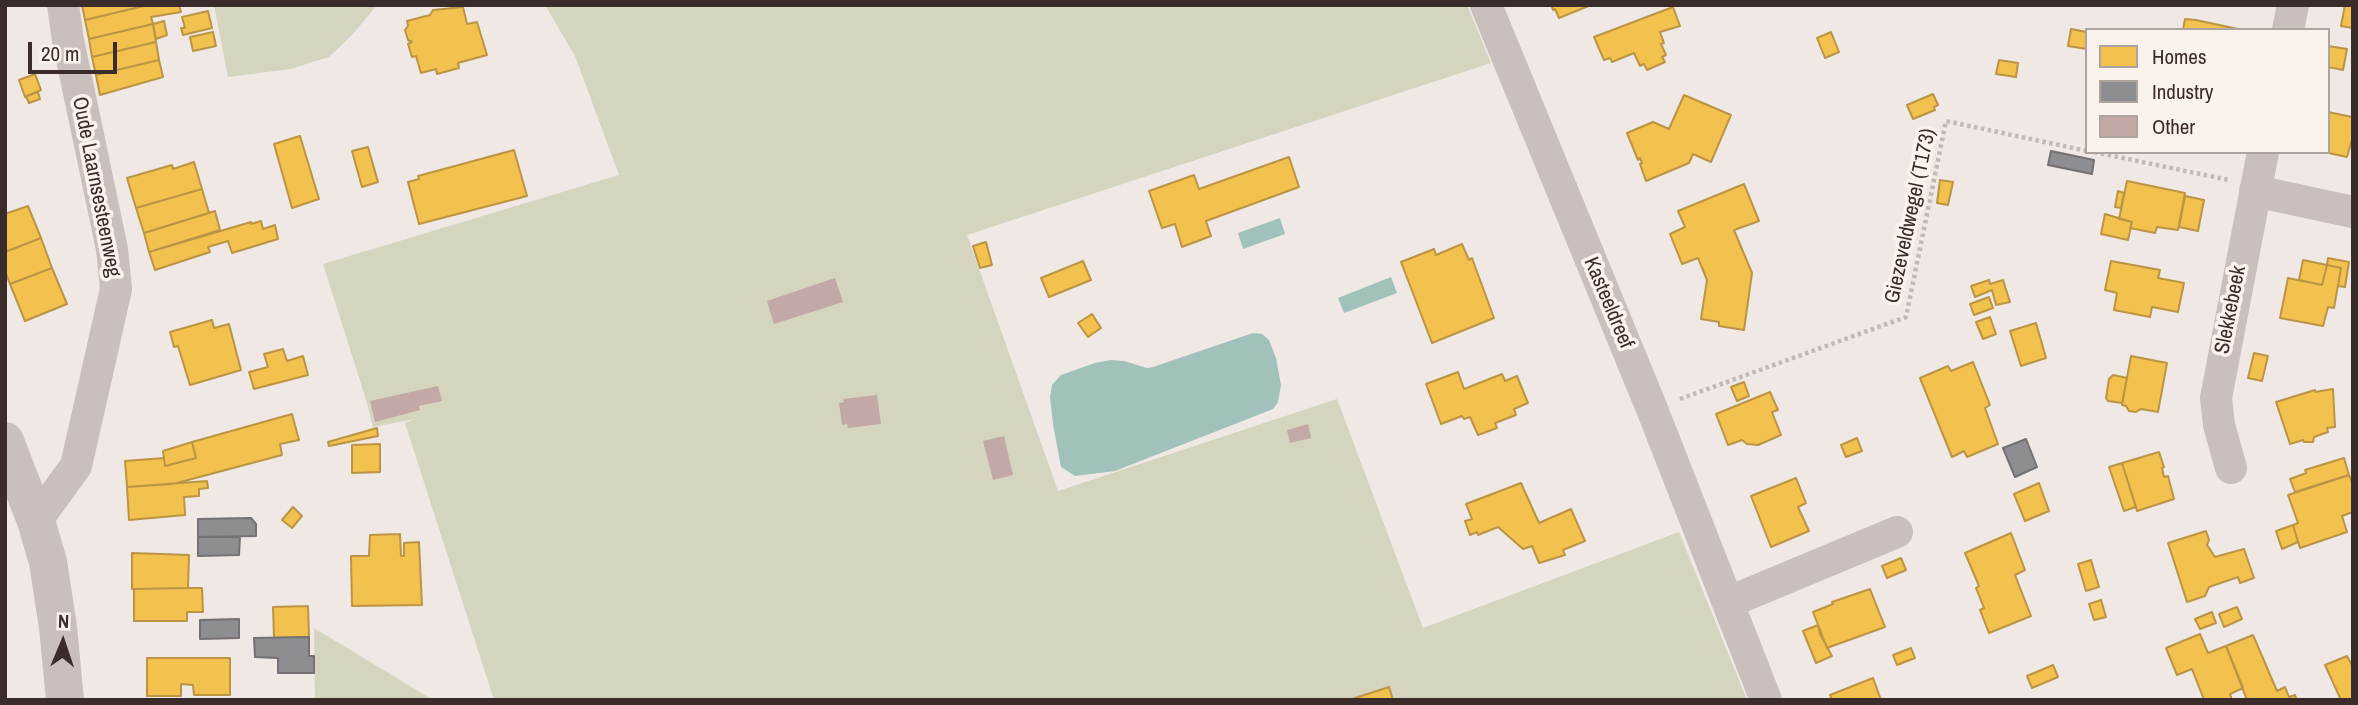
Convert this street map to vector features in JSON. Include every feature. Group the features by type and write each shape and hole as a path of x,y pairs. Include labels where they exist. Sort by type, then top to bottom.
{"street":[{"name":"Oude Laarnsesteenweg","path":"36,521 76,466 116,289 111,249 63,5"},
{"name":"Kasteeldreef","path":"1486,5 1653,410 1766,700"},
{"path":"2288,28 2293,5"},
{"name":"Slekkebeek","path":"2231,468 2219,425 2216,398 2263,154"},
{"path":"2255,191 2353,212"},
{"path":"5,442 36,521 55,601 65,700"},
{"path":"1729,601 1897,532"}],"path":[{"name":"Giezeveldwegel (T173)","path":"1653,410 1906,317 1947,121 2085,151"},
{"path":"2103,154 2231,181 2255,191"}],"green space":[{"path":"214,5 377,5 329,57 290,69 228,77"},
{"path":"545,5 1467,5 1491,63 967,235 1058,491 1337,399 1423,628 1679,532 1747,700 494,700 405,423 415,419 373,427 323,264 619,175 575,56"},
{"path":"314,628 433,700 315,700"}],"water":[{"path":"1280,218 1285,234 1243,249 1238,233"},
{"path":"1391,277 1397,293 1344,313 1338,298"},
{"path":"1253,333 1262,334 1269,340 1276,358 1281,385 1278,402 1273,409 1115,471 1075,476 1061,467 1050,397 1052,385 1061,375 1111,360 1153,367"}],"building: Homes":[{"path":"82,5 148,5 85,20"},
{"path":"148,5 179,5 181,12 151,17 153,24 89,39 85,20"},
{"path":"1551,5 1591,5 1559,18"},
{"path":"2345,5 2353,5 2353,28 2341,26"},
{"path":"463,7 467,24 477,22 487,55 458,63 459,68 437,74 436,69 421,73 416,56 412,57 408,44 412,42 408,40 405,30 407,21 430,15 433,10"},
{"path":"1673,7 1680,26 1660,32 1666,55 1662,57 1665,62 1647,70 1644,64 1640,66 1634,53 1612,62 1610,58 1604,60 1594,37"},
{"path":"208,11 212,28 183,35 181,28 185,28 182,17"},
{"path":"2185,19 2233,28 2183,28"},
{"path":"164,21 167,35 156,39 153,24"},
{"path":"153,24 156,42 92,57 89,39"},
{"path":"2071,29 2085,32 2085,49 2068,46"},
{"path":"213,32 216,46 193,51 190,37"},
{"path":"1831,32 1839,52 1825,58 1817,38"},
{"path":"156,42 159,60 96,75 92,57"},
{"path":"2330,46 2347,49 2343,70 2330,67"},
{"path":"159,60 163,77 100,95 96,75"},
{"path":"1999,60 2018,63 2016,77 1996,74"},
{"path":"35,74 41,90 25,97 19,80"},
{"path":"38,92 40,99 29,103 26,96"},
{"path":"1933,94 1938,105 1934,107 1935,110 1913,119 1907,105"},
{"path":"1684,95 1731,115 1711,162 1693,154 1689,163 1646,181 1640,164 1642,163 1640,158 1638,160 1627,133 1653,122 1669,129"},
{"path":"2330,112 2352,117 2353,114 2353,136 2347,157 2330,153"},
{"path":"300,136 319,199 292,208 274,144"},
{"path":"368,147 378,182 362,187 352,151"},
{"path":"514,150 527,196 419,224 408,182 419,179 418,176"},
{"path":"1289,157 1299,187 1206,221 1211,236 1182,247 1175,224 1162,228 1149,191 1194,175 1199,189"},
{"path":"194,162 202,189 136,208 127,178 172,165 173,169"},
{"path":"1940,180 1953,182 1948,205 1937,203"},
{"path":"2127,181 2185,193 2178,230 2157,227 2155,233 2130,228 2132,222 2119,219"},
{"path":"1744,184 1759,221 1734,230 1752,273 1744,330 1719,326 1719,322 1701,319 1707,280 1698,258 1682,264 1670,234 1685,227 1678,211"},
{"path":"202,189 209,213 144,233 136,208"},
{"path":"2118,191 2124,193 2121,208 2115,207"},
{"path":"2185,196 2204,200 2198,231 2179,227"},
{"path":"28,206 41,238 5,252 5,214"},
{"path":"215,211 220,230 149,252 144,233"},
{"path":"2105,214 2132,222 2128,240 2101,234"},
{"path":"261,221 263,229 275,225 278,239 232,253 228,241 208,247 210,252 155,270 149,252"},
{"path":"41,238 52,268 10,284 5,271 5,252"},
{"path":"986,242 992,265 980,268 973,246"},
{"path":"1462,244 1469,260 1472,258 1494,318 1432,343 1401,262 1434,249 1436,255"},
{"path":"2328,258 2349,262 2345,287 2338,286 2341,268 2327,265"},
{"path":"2303,260 2327,265 2322,285 2299,280"},
{"path":"1083,261 1091,280 1049,297 1041,278"},
{"path":"2111,261 2160,270 2158,278 2184,283 2178,312 2152,307 2150,317 2114,310 2117,293 2105,290"},
{"path":"2327,265 2341,268 2334,308 2328,307 2323,326 2280,318 2288,278 2322,285"},
{"path":"52,268 67,304 25,321 10,284"},
{"path":"1989,280 1990,284 2003,280 2010,302 1996,305 1992,290 1975,297 1971,286"},
{"path":"1989,297 1993,308 1974,315 1970,304"},
{"path":"1092,314 1101,328 1088,337 1078,323"},
{"path":"1990,317 1996,334 1983,339 1976,322"},
{"path":"212,320 214,328 229,324 241,370 190,385 178,346 174,347 170,332"},
{"path":"2036,323 2046,358 2021,366 2010,331"},
{"path":"283,349 287,361 303,356 308,375 254,389 249,372 268,367 264,354"},
{"path":"2254,353 2268,356 2262,381 2248,378"},
{"path":"2131,356 2167,363 2158,412 2141,409 2136,412 2129,411 2122,405"},
{"path":"1973,362 1990,405 1985,408 1998,444 1967,457 1964,451 1952,457 1920,378 1948,366 1951,371"},
{"path":"1458,372 1464,389 1502,374 1505,381 1517,376 1528,403 1514,409 1516,415 1495,423 1497,428 1478,435 1470,417 1464,419 1462,416 1441,424 1426,384"},
{"path":"2113,375 2127,378 2122,403 2108,401 2106,398 2109,379"},
{"path":"1744,382 1749,396 1737,401 1731,387"},
{"path":"2333,389 2335,427 2327,428 2328,432 2314,437 2313,442 2303,440 2290,444 2276,402 2315,390"},
{"path":"1770,392 1778,410 1772,412 1781,435 1758,445 1747,444 1742,440 1728,445 1716,414"},
{"path":"292,414 299,440 280,444 282,455 173,484 127,487 125,461 164,458 165,466 196,458 192,442"},
{"path":"377,428 378,436 329,446 328,442"},
{"path":"1857,438 1862,451 1846,457 1841,445"},
{"path":"192,442 196,458 165,466 163,451"},
{"path":"380,444 380,472 352,473 352,445"},
{"path":"2159,452 2164,477 2168,476 2174,499 2137,511 2122,463"},
{"path":"2344,458 2349,475 2295,492 2290,479 2306,473 2305,470"},
{"path":"2122,463 2136,507 2124,511 2109,467"},
{"path":"2349,475 2353,485 2353,512 2342,516 2347,532 2300,548 2293,525 2298,523 2288,495"},
{"path":"1796,478 1806,503 1798,507 1809,531 1771,547 1751,496"},
{"path":"207,481 208,488 199,489 199,496 184,497 185,515 129,520 127,487"},
{"path":"1521,483 1539,523 1571,509 1585,541 1563,550 1565,555 1539,563 1532,546 1523,549 1498,527 1478,535 1477,532 1470,535 1465,521 1472,519 1466,504"},
{"path":"2039,483 2049,511 2025,521 2014,494"},
{"path":"293,507 302,516 292,528 282,520"},
{"path":"2293,525 2298,542 2282,549 2276,531"},
{"path":"2206,531 2209,540 2207,545 2215,557 2244,549 2254,578 2240,583 2238,577 2209,587 2205,596 2187,602 2168,543"},
{"path":"2011,533 2025,570 2015,575 2031,616 1989,633 1980,610 1984,608 1976,588 1979,586 1965,553"},
{"path":"400,534 401,556 404,556 404,543 419,542 422,605 352,606 351,556 369,556 370,535"},
{"path":"132,553 189,555 188,588 132,589"},
{"path":"1901,558 1906,570 1887,578 1882,566"},
{"path":"2091,560 2099,587 2086,591 2078,564"},
{"path":"202,588 203,612 187,612 187,621 134,621 134,589"},
{"path":"1870,589 1885,627 1827,648 1813,612 1833,604 1832,602"},
{"path":"2101,600 2106,617 2094,620 2089,604"},
{"path":"308,606 309,637 274,638 273,607"},
{"path":"2237,607 2242,619 2224,627 2219,614"},
{"path":"2212,612 2216,623 2200,629 2195,619"},
{"path":"1818,625 1832,656 1816,663 1803,631"},
{"path":"2200,634 2208,653 2226,646 2243,688 2230,694 2232,700 2204,700 2192,669 2177,675 2166,648"},
{"path":"2253,635 2277,691 2285,687 2289,697 2295,695 2297,700 2247,700 2226,646"},
{"path":"1911,648 1915,658 1897,665 1893,655"},
{"path":"2347,656 2353,667 2353,700 2341,700 2325,665"},
{"path":"147,658 230,658 230,695 194,695 193,685 181,684 181,696 147,696"},
{"path":"2053,665 2058,677 2032,688 2027,676"},
{"path":"1873,678 1881,700 1832,700 1830,695"},
{"path":"1389,687 1393,700 1349,700"}],"building: Industry":[{"path":"2051,151 2094,160 2092,174 2048,165"},
{"path":"2026,439 2037,467 2015,477 2003,448"},
{"path":"251,518 256,524 256,536 198,537 198,519"},
{"path":"198,537 240,537 239,555 198,556"},
{"path":"239,619 239,638 200,639 200,620"},
{"path":"309,637 309,656 314,656 314,673 278,673 278,658 255,657 254,638"}],"building: Other":[{"path":"835,278 843,302 774,324 767,301"},
{"path":"438,386 442,401 419,406 420,410 375,422 370,401"},
{"path":"877,395 881,424 848,428 847,424 842,425 839,403 844,402 843,399"},
{"path":"1308,424 1311,438 1290,443 1287,430"},
{"path":"1004,436 1013,475 993,480 983,441"}]}
